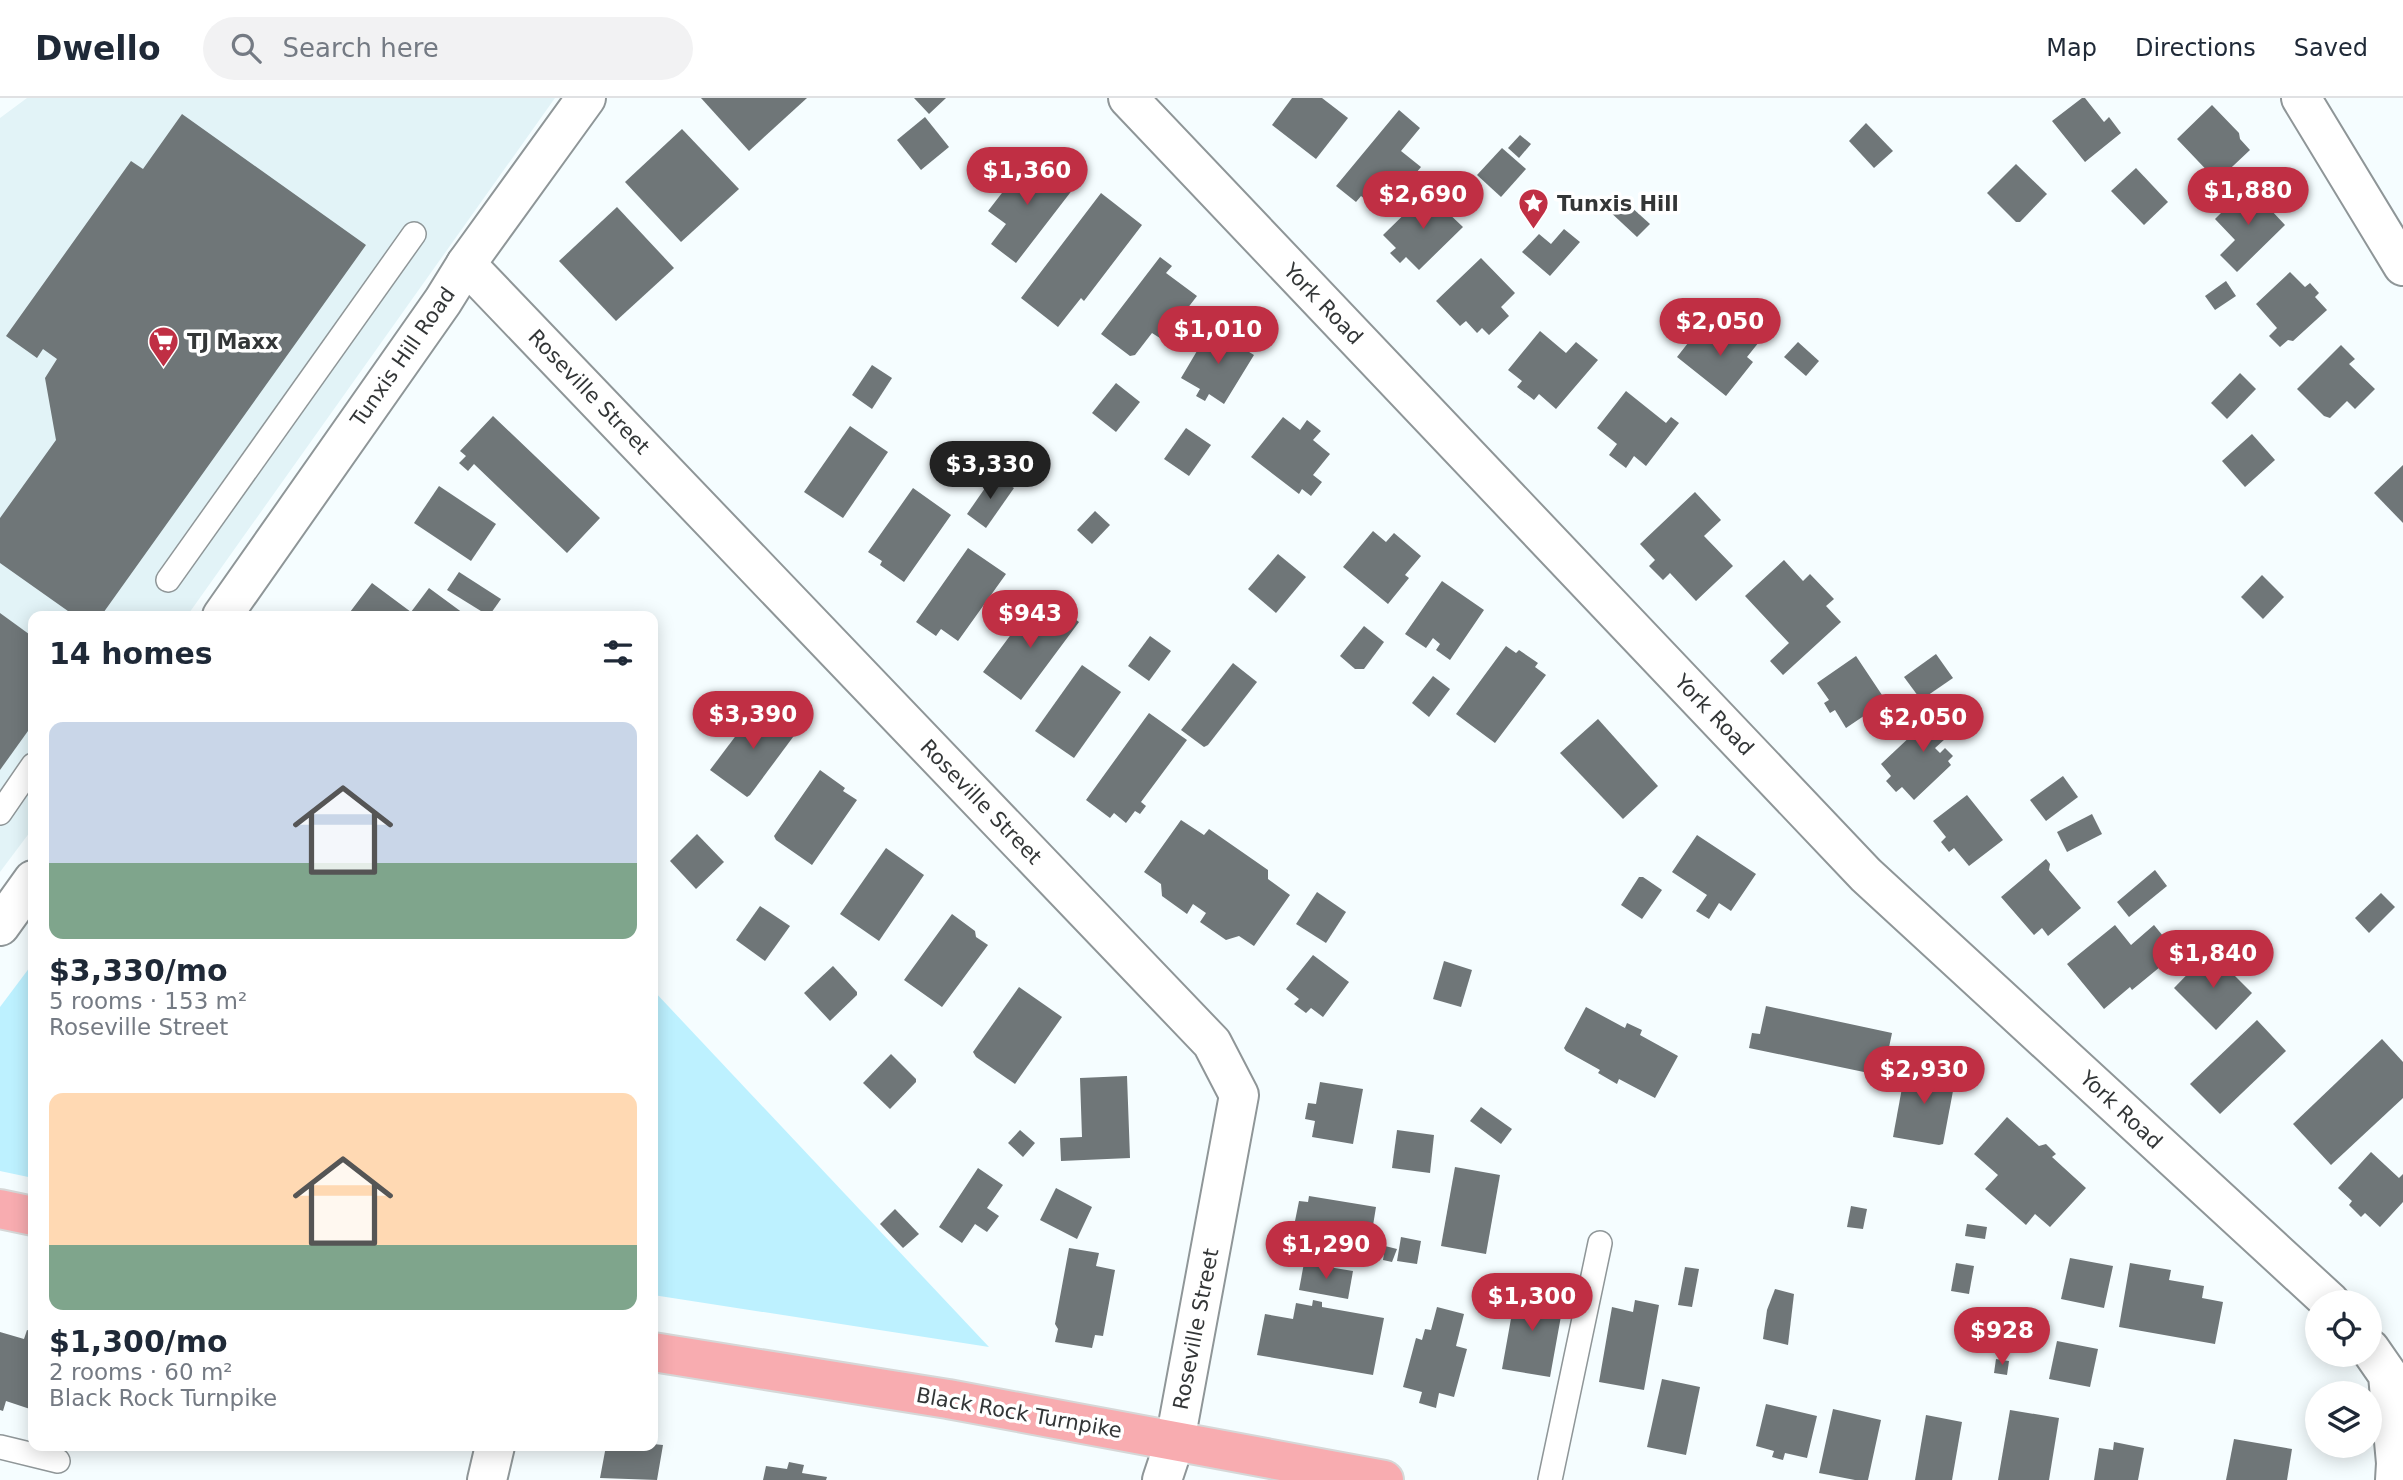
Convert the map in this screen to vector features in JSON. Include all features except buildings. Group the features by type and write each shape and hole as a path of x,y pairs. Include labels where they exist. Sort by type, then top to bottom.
{"main road":[{"path":"0,1209 28,1215"},
{"name":"Black Rock Turnpike","path":"658,1353 948,1399 1384,1480"}],"street":[{"name":"Tunxis Hill Road","path":"233,611 466,264 586,98"},
{"name":"York Road","path":"1128,98 1866,875 2317,1290"},
{"path":"2301,98 2403,266"},
{"name":"Roseville Street","path":"466,264 1212,1044 1239,1095 1175,1441 1162,1480"},
{"path":"2382,1366 2388,1375 2396,1463 2395,1480"},
{"path":"487,1480 494,1451"}],"lane":[{"path":"168,580 414,234"},
{"path":"0,813 28,772"},
{"path":"1550,1480 1600,1243"},
{"path":"0,1447 58,1461"}],"shaded area":[{"path":"27,98 555,98 191,611 28,611 28,835 0,872 0,118"},
{"path":"28,970 28,1177 0,1171 0,1007"},
{"path":"658,995 989,1347 658,1296"}],"place":[{"name":"Tunxis Hill","path":"1534,231"},
{"name":"TJ Maxx","path":"164,369"}]}
